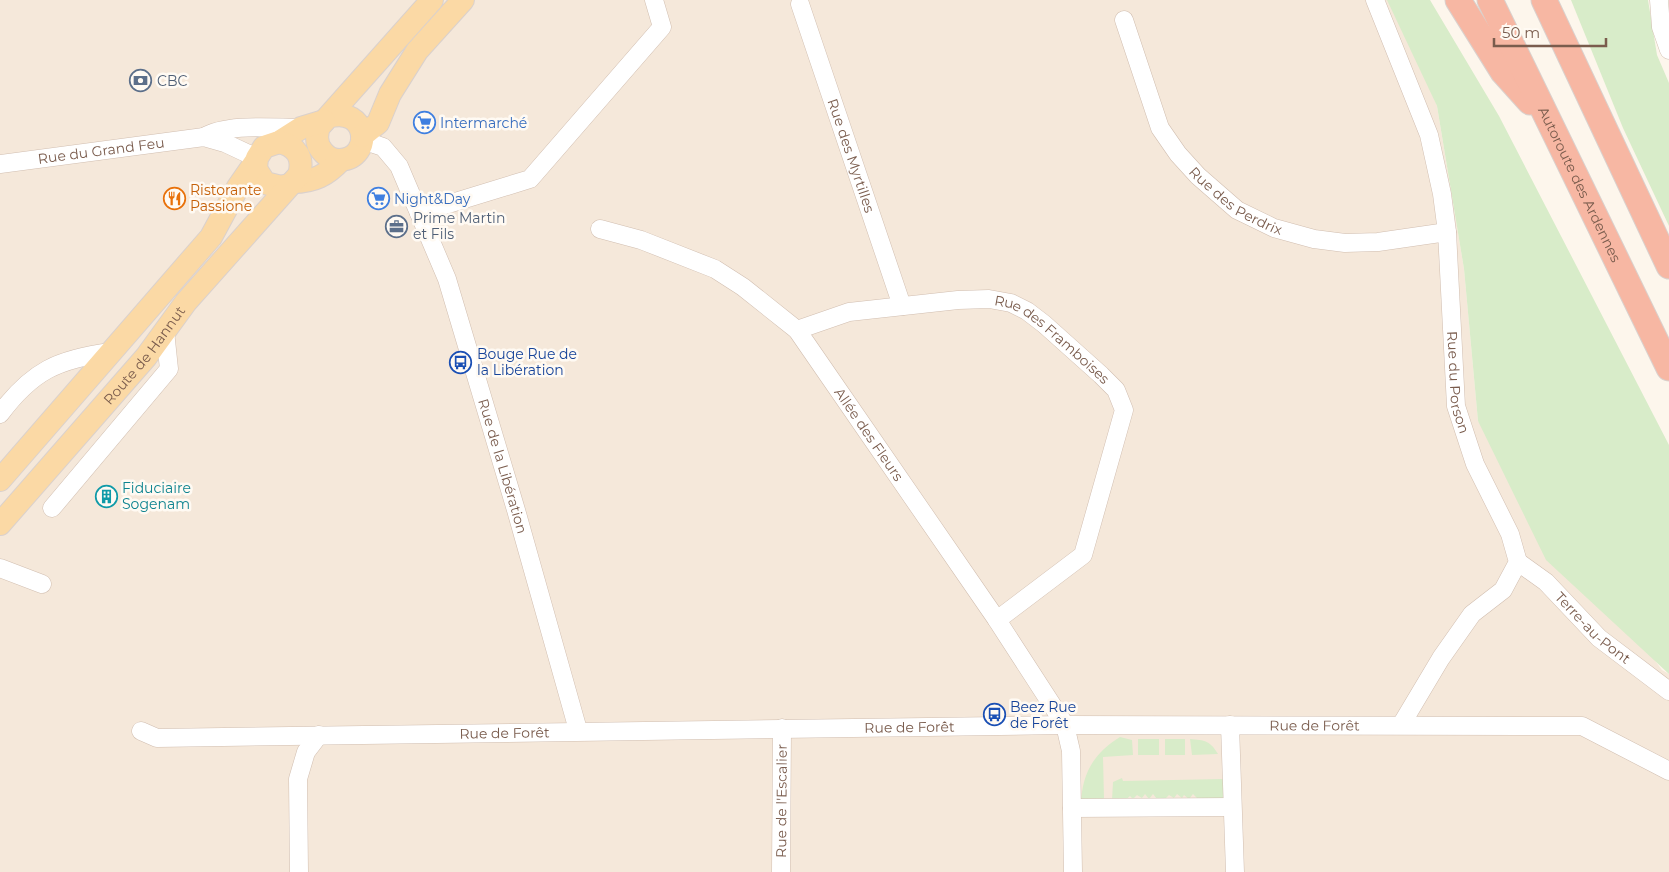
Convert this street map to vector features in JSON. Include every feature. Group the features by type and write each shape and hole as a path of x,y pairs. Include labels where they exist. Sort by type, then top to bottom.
{"highway":[{"path":"1458,0 1503,72 1551,126"},
{"name":"Autoroute des Ardennes","path":"1490,0 1669,368"},
{"path":"1544,0 1669,266"}],"main road":[{"path":"341,160 333,159 320,149 317,133 326,119 432,0"},
{"path":"257,159 259,177 265,183 281,188 291,184 309,182 330,172 341,160 355,154 362,138 378,123 390,94 417,51 463,0"},
{"name":"Route de Hannut","path":"0,480 211,237 238,187 264,148 301,128 337,114 346,115 354,120 360,127 362,138"},
{"name":"Route de Hannut","path":"0,524 146,357 186,302 299,175 301,166 296,150 288,144 277,142"}],"street":[{"path":"419,213 530,178 662,27 654,0"},
{"name":"Rue du Porson","path":"1375,0 1429,135 1442,194 1447,232 1456,406 1475,464 1510,534 1518,562"},
{"path":"1659,0 1661,26 1669,50"},
{"name":"Rue des Myrtilles","path":"800,4 902,306"},
{"name":"Rue des Perdrix","path":"1124,20 1160,128 1178,154 1198,176 1237,210 1274,228 1314,239 1345,243 1378,242 1447,232"},
{"path":"258,128 277,142"},
{"name":"Rue du Grand Feu","path":"204,137 210,133 258,128 301,128"},
{"name":"Rue du Grand Feu","path":"0,164 204,137 225,143 257,159"},
{"name":"Rue de la Libération","path":"362,138 383,147 399,166 450,288 516,510 578,730"},
{"name":"Allée des Fleurs","path":"600,229 641,240 715,269 743,287 797,330 997,620 1065,725"},
{"name":"Rue des Framboises","path":"797,330 849,312 989,299 1011,303 1027,310 1044,324 1116,390 1124,410 1083,555 997,620"},
{"path":"52,508 169,369 165,331"},
{"name":"Route de Hannut","path":"0,414 16,393 45,369 88,355 111,352"},
{"path":"1401,726 1441,658 1472,614 1503,590 1518,562"},
{"name":"Terre-au-Pont","path":"1518,562 1546,582 1599,638 1669,691"},
{"path":"0,568 42,584"},
{"path":"1065,725 1071,752 1073,872"},
{"name":"Rue de Forêt","path":"141,731 157,738 578,730 1065,725 1582,726 1669,770"},
{"path":"1230,725 1235,872"},
{"name":"Rue de l'Escalier","path":"781,872 782,728"},
{"path":"299,872 298,779 306,752 319,735"},
{"path":"1072,808 1232,808"}],"shaded area":[{"path":"0,0 1396,0 1437,106 1464,269 1478,421 1662,670 1669,674 1669,872 0,872"}],"green space":[{"path":"1387,0 1430,0 1499,116 1669,445 1669,674 1546,560 1478,421 1464,269 1437,106"},
{"path":"1571,0 1648,0 1657,55 1669,83 1669,226 1623,128"},
{"path":"1120,737 1132,740 1133,755 1103,757 1104,798 1099,804 1081,804 1084,783 1091,765 1103,750"},
{"path":"1138,739 1159,739 1159,755 1138,755"},
{"path":"1165,739 1185,739 1185,755 1165,755"},
{"path":"1190,739 1207,742 1218,754 1192,755"},
{"path":"1122,778 1123,781 1223,779 1224,802 1205,806 1193,794 1189,799 1184,795 1182,798 1177,794 1174,798 1169,795 1165,799 1157,799 1153,794 1149,799 1145,794 1142,798 1137,795 1133,799 1130,796 1120,805 1112,800 1113,782"}],"place":[{"name":"CBC","path":"141,81"},
{"name":"Intermarché","path":"424,123"},
{"name":"Ristorante Passione","path":"174,198"},
{"name":"Night&Day","path":"378,199"},
{"name":"Prime Martin et Fils","path":"397,226"},
{"name":"Bouge Rue de la Libération","path":"461,362"},
{"name":"Fiduciaire Sogenam","path":"106,496"},
{"name":"Beez Rue de Forêt","path":"994,715"}]}
